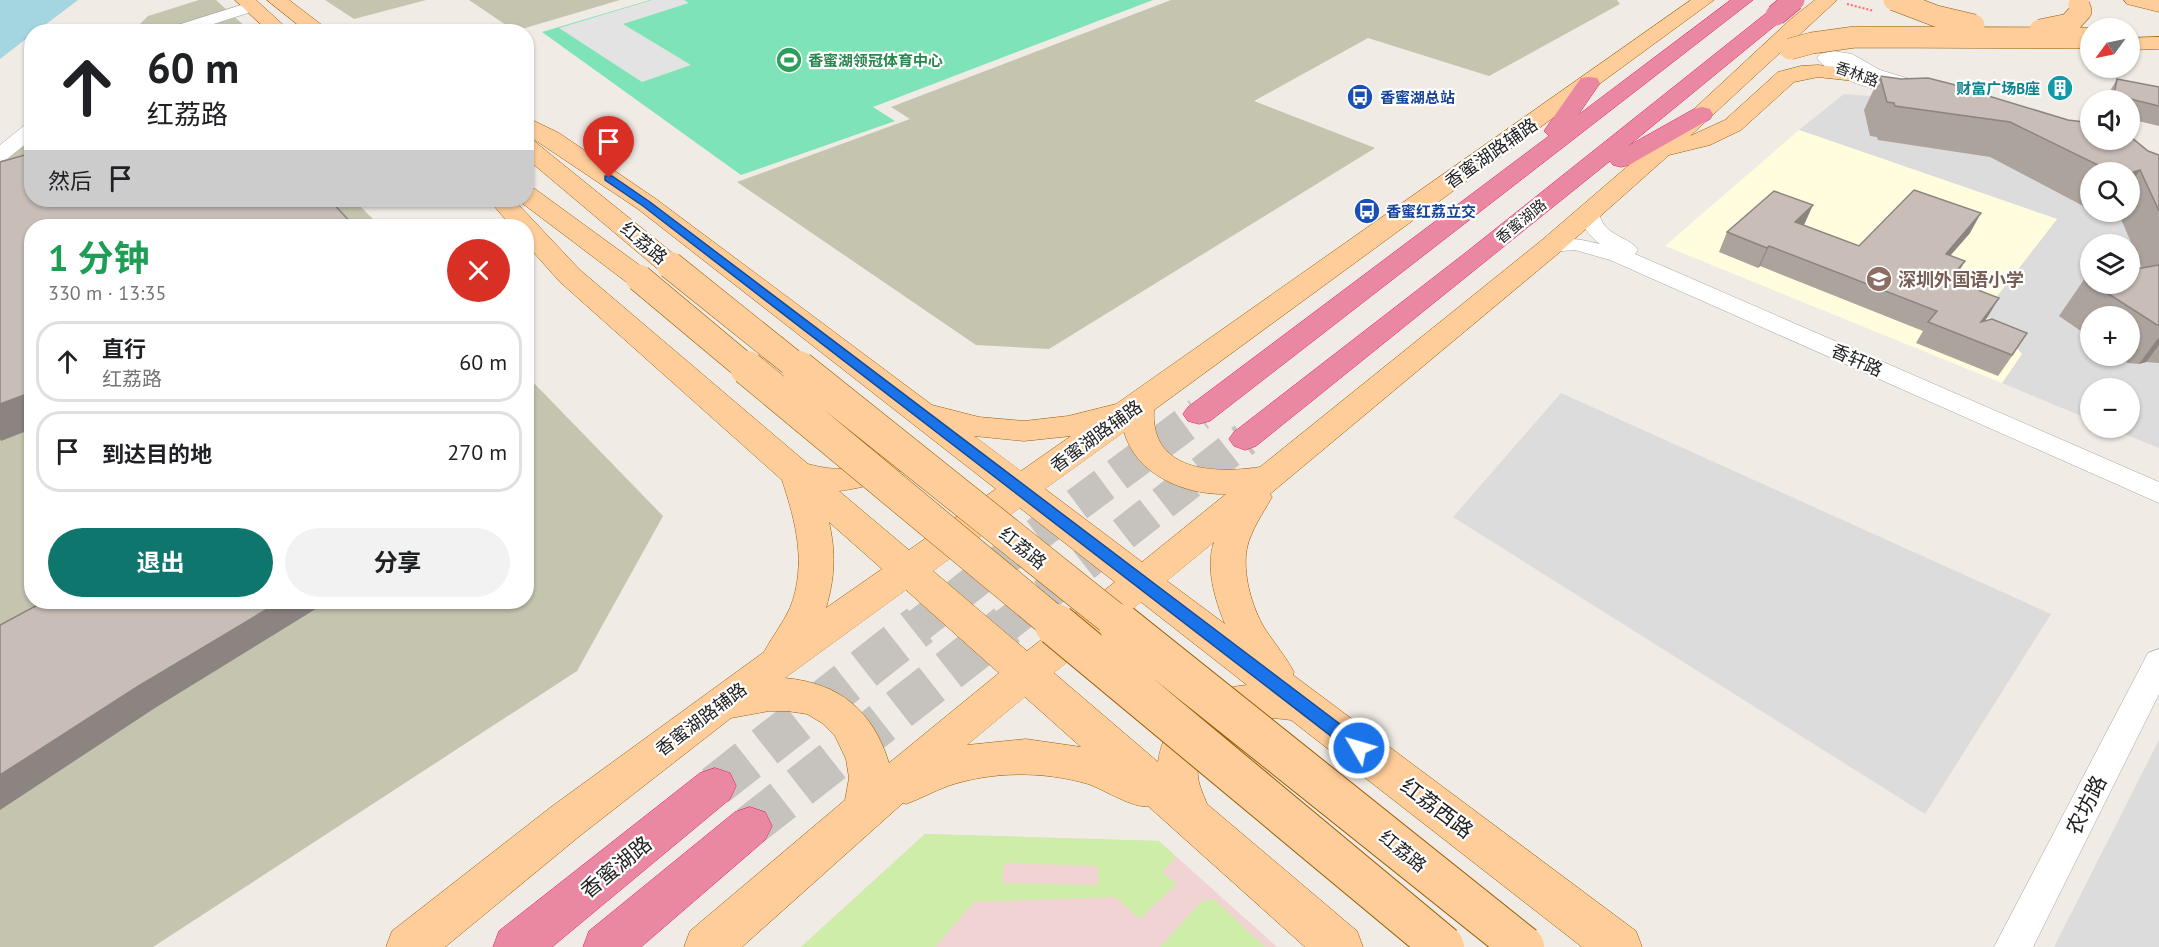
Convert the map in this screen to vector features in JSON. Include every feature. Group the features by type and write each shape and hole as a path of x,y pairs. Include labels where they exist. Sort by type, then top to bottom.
{"highway":[{"name":"香蜜湖路","path":"1245,439 1537,209 1794,0"},
{"path":"1198,414 1740,2"},
{"path":"1536,158 1589,84"},
{"path":"1537,209 1702,114"},
{"name":"香蜜湖路","path":"516,947 715,786"},
{"path":"606,947 750,826"}],"main road":[{"path":"277,0 310,24"},
{"name":"香蜜湖路辅路","path":"409,947 566,821 719,705 1704,0"},
{"path":"707,947 1026,673 1551,246 1702,114 1799,21 1827,0"},
{"path":"1894,0 1914,9 1959,22 2025,30 2066,25 2079,16 2081,11 2077,2"},
{"path":"2134,0 2159,6"},
{"path":"1658,34 1659,21 1669,2"},
{"path":"1658,34 1669,2"},
{"path":"249,3 272,24"},
{"path":"1748,70 1790,49 1827,39 1857,35 1968,39 2080,38"},
{"path":"2140,37 2159,37"},
{"path":"1790,49 1860,42 1977,46 2080,45"},
{"path":"2140,44 2159,44"},
{"path":"1658,153 1702,140 1733,125 1780,81 1793,74 1818,71 1854,75"},
{"name":"红荔路","path":"534,128 647,204 1140,582"},
{"name":"红荔路","path":"534,154 654,271 1443,947"},
{"name":"红荔路","path":"534,199 654,271 1522,947"},
{"path":"507,207 519,219"},
{"path":"534,236 570,276 1340,947"},
{"path":"915,409 955,423 989,430 1023,432 1055,430 1093,421 1139,405"},
{"path":"1139,405 1135,422 1139,436 1151,454 1164,465 1183,475 1208,482 1237,482 1269,477"},
{"path":"797,473 830,481 860,477 890,465 913,445 919,428 915,409"},
{"path":"772,667 798,631 811,602 817,574 818,546 812,514 797,473"},
{"path":"1269,477 1244,515 1229,548 1230,584 1240,618 1262,656 1304,706"},
{"name":"红荔西路","path":"1140,582 1620,947"},
{"path":"719,705 754,696 784,693 811,698 833,708 853,727 865,751 870,776 865,810"},
{"path":"1190,816 1177,778 1180,745 1201,718 1230,703 1265,700 1304,706"},
{"path":"865,810 921,778 970,762 1022,756 1068,761 1124,778 1190,816"}],"street":[{"path":"193,24 249,3"},
{"name":"香林路","path":"1848,57 1872,73 1934,96 1854,75 1830,64 1826,58 1848,57"},
{"path":"0,155 24,136"},
{"name":"香轩路","path":"1589,213 1590,222 1599,233 1625,249 2159,481"},
{"name":"香轩路","path":"1551,246 1575,244 1618,255 2159,494"},
{"name":"农坊路","path":"2013,947 2159,662"}],"shaded area":[{"path":"199,0 216,0 242,24 140,24 148,16"},
{"path":"325,0 426,0 354,19"},
{"path":"469,0 620,0 534,25 505,24"},
{"path":"652,0 684,0 689,3 623,24 691,65 642,82 559,28"},
{"path":"1171,0 1617,0 1620,4 1489,76 1368,38 1254,101 1375,148 1049,349 976,345 737,182 910,119 891,107"},
{"path":"1844,94 1884,97 2080,168 2080,222 2140,222 2140,202 2159,184 2159,448 2134,438 2140,438 2140,378 2080,378 2080,415 2002,383 2022,354 1984,313 2057,219 1799,130"},
{"name":"深圳外国语小学","path":"1799,130 2057,219 1984,313 2022,354 2002,383 1665,246"},
{"path":"24,135 24,207 361,207 373,219 24,219 24,609 534,609 534,383 663,516 577,671 153,947 0,947 0,159"},
{"path":"1561,393 2051,614 1925,814 1453,517"},
{"path":"2159,740 2159,947 2054,947"},
{"path":"925,834 1159,841 1277,947 801,947"}],"green space":[{"name":"香蜜湖领冠体育中心","path":"650,0 1153,0 873,107 895,121 741,175 542,32"},
{"path":"925,834 1159,841 1176,857 1162,872 1177,884 1139,919 1116,897 974,902 935,947 801,947","holes":["1004,863 1098,866 1098,885 1002,883"]},
{"path":"1214,899 1265,947 1160,947 1201,902"}],"water":[{"path":"0,0 78,0 46,24 24,24 24,40 0,59"}],"building":[{"path":"1880,76 1901,79 1928,78 1971,89 2068,120 2080,122 2080,150 2140,150 2140,145 2159,155 2159,211 2140,170 2140,162 2092,162 2010,122 1895,106 1894,103 1887,102"},
{"path":"2117,79 2159,87 2159,106 2140,101 2140,90 2115,90"},
{"path":"24,155 24,207 336,207 348,219 24,219 24,395 0,404 0,162"},
{"path":"1914,190 1981,213 1946,254 1965,261 1949,279 1999,298 1981,322 1992,319 2027,333 2012,355 1928,322 1937,311 1727,232 1774,191 1813,205 1795,222 1859,246"},
{"path":"2159,265 2159,325 2140,314 2140,306 2127,306 2109,294 2140,294 2140,268"},
{"path":"30,609 267,609 137,687 0,775 0,625"}],"tunnel":[{"path":"918,626 1199,414"},
{"path":"1005,626 1245,439"},
{"path":"715,786 920,625"},
{"path":"750,826 1007,625"}],"place":[{"name":"香蜜湖领冠体育中心","path":"789,60"},
{"name":"财富广场B座","path":"2060,88"},
{"name":"香蜜湖总站","path":"1360,97"},
{"name":"香蜜红荔立交","path":"1367,211"},
{"name":"深圳外国语小学","path":"1879,279"}],"route":[{"path":"609,178 647,204 1359,748"}]}
